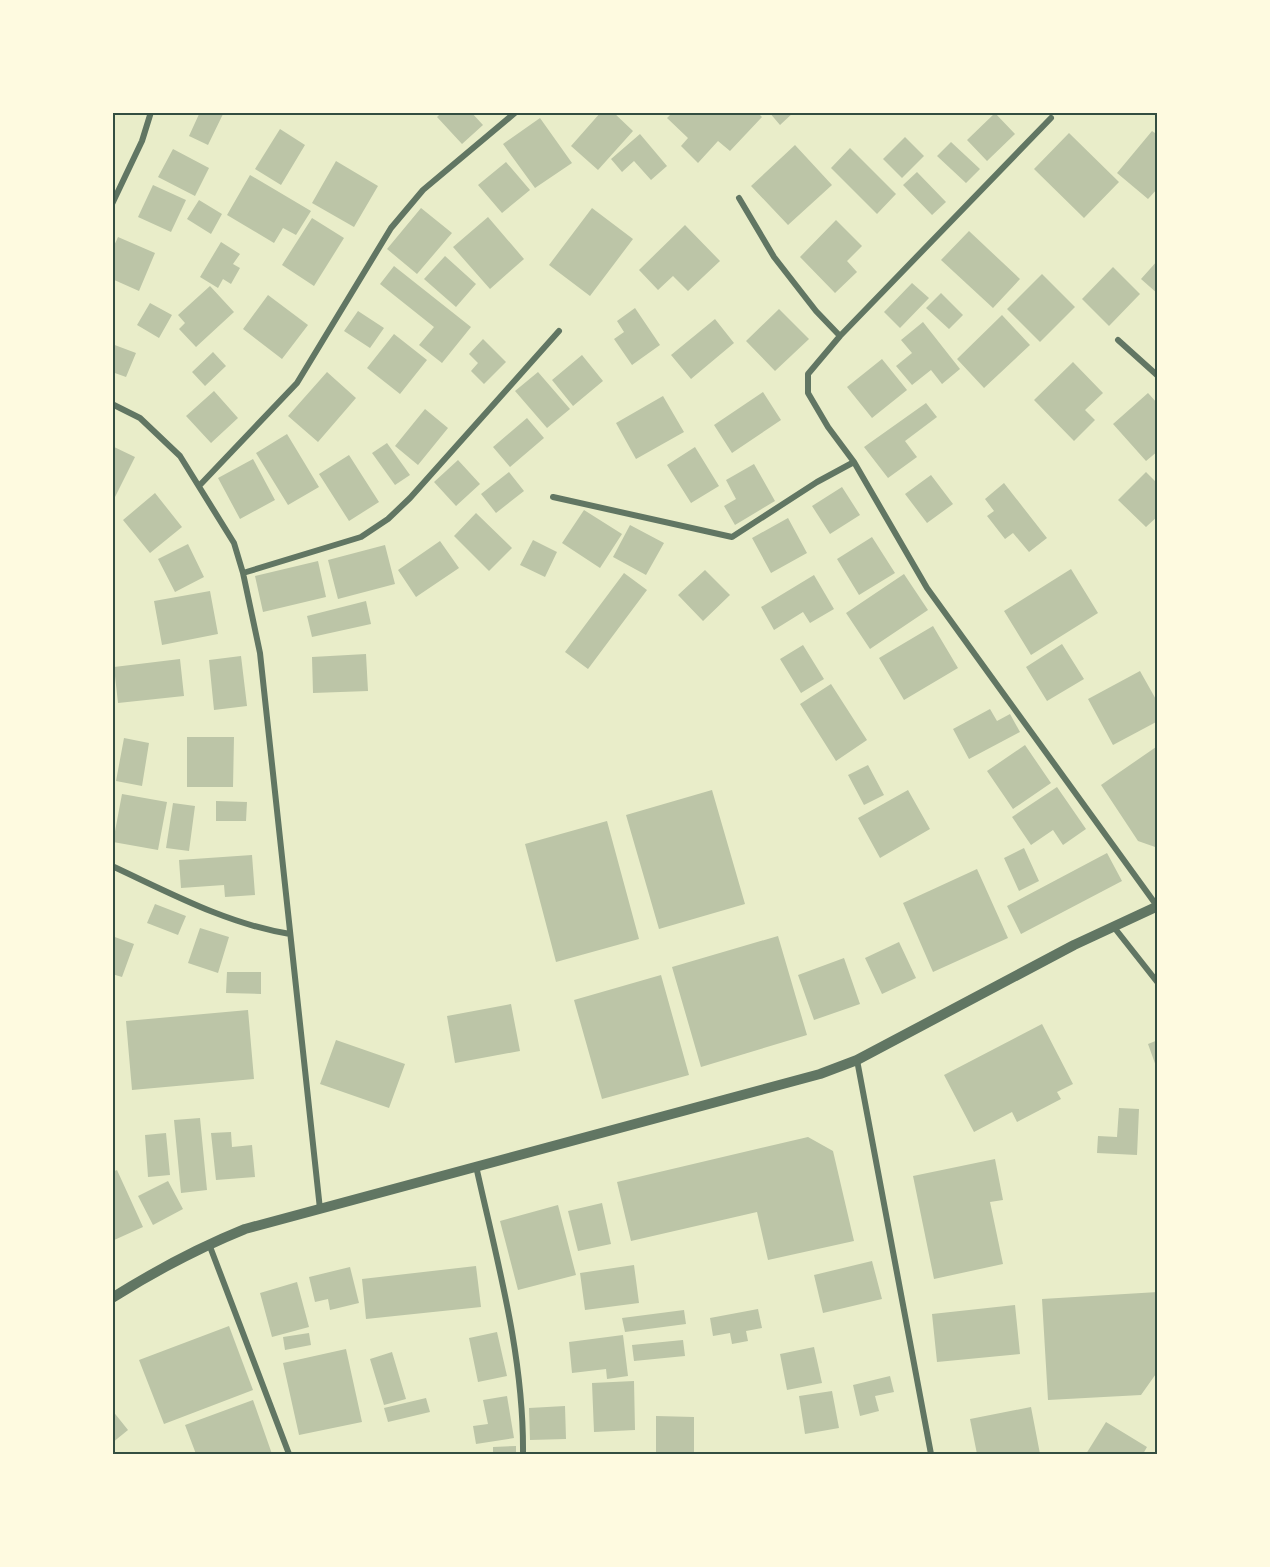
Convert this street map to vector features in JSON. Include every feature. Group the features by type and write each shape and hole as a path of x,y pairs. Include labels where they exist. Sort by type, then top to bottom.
{"street":[{"path":"112,204 142,141 151,112"},
{"path":"199,486 297,383 391,228 423,190 516,112"},
{"path":"112,1298 159,1269 245,1229 820,1074 857,1060 1113,926 1157,906 927,588 854,462 828,427 808,393 807,374 840,336 1051,118"},
{"path":"740,198 774,257 816,311 840,336"},
{"path":"243,573 361,537 388,519 410,498 559,331"},
{"path":"1118,340 1158,376"},
{"path":"112,404 140,418 180,456 234,543 243,573 260,653 320,1209"},
{"path":"553,497 732,537 817,482 854,462"},
{"path":"112,866 220,916 260,929 290,934"},
{"path":"1113,926 1158,983"},
{"path":"857,1060 932,1455"},
{"path":"476,1166 513,1328 524,1419 523,1455"},
{"path":"209,1244 289,1455"}],"building":[{"path":"200,112 224,112 208,145 189,136"},
{"path":"442,112 471,112 483,125 462,144 437,117"},
{"path":"601,112 613,112 633,131 598,170 571,146"},
{"path":"673,112 757,112 762,117 730,151 718,141 698,163 681,146 688,138 667,118"},
{"path":"769,112 794,112 780,125"},
{"path":"995,113 1015,134 987,161 967,140"},
{"path":"540,118 572,163 535,188 503,144"},
{"path":"280,129 305,145 281,185 255,169"},
{"path":"1152,131 1158,135 1158,188 1148,199 1117,173"},
{"path":"1069,133 1119,182 1084,218 1034,169"},
{"path":"640,134 667,166 651,180 634,161 622,172 611,159"},
{"path":"905,137 924,156 902,178 883,159"},
{"path":"951,142 980,169 966,183 937,156"},
{"path":"795,145 832,185 788,225 751,186"},
{"path":"850,148 896,194 877,214 831,168"},
{"path":"173,149 209,168 195,196 158,177"},
{"path":"336,161 378,186 354,227 312,203"},
{"path":"506,162 530,190 502,213 478,185"},
{"path":"917,172 946,202 932,215 903,185"},
{"path":"250,175 311,211 296,235 283,228 274,243 227,215"},
{"path":"153,185 186,200 171,232 138,217"},
{"path":"199,200 222,214 211,234 187,219"},
{"path":"421,208 452,233 417,274 387,249"},
{"path":"592,208 633,239 590,296 549,265"},
{"path":"488,217 524,259 490,289 453,247"},
{"path":"312,218 344,238 314,286 282,265"},
{"path":"836,220 862,246 847,261 857,272 835,293 800,257"},
{"path":"685,225 720,261 688,291 673,276 658,290 639,270"},
{"path":"969,231 1020,279 993,308 941,260"},
{"path":"118,237 155,253 139,291 112,279 112,250"},
{"path":"221,242 240,254 233,264 240,268 231,284 223,279 218,288 200,277"},
{"path":"445,256 476,284 456,307 424,279"},
{"path":"1158,260 1158,294 1141,279"},
{"path":"394,266 471,327 442,363 419,345 434,327 380,284"},
{"path":"1113,267 1140,294 1109,326 1082,299"},
{"path":"1042,274 1075,307 1040,342 1007,309"},
{"path":"912,283 929,298 900,328 884,312"},
{"path":"210,286 234,312 196,347 179,329 185,323 178,315"},
{"path":"941,293 963,315 949,329 926,308"},
{"path":"268,295 308,325 282,359 243,329"},
{"path":"150,303 172,315 159,338 137,325"},
{"path":"635,308 660,345 632,365 614,339 624,332 617,321"},
{"path":"779,309 809,339 775,371 746,341"},
{"path":"358,311 384,328 370,348 344,331"},
{"path":"1002,315 1030,345 984,388 957,359"},
{"path":"715,319 734,343 691,379 671,355"},
{"path":"923,322 960,369 942,384 931,370 912,385 896,366 912,353 901,340"},
{"path":"394,334 427,360 400,394 367,368"},
{"path":"483,339 506,362 484,384 471,371 478,363 469,354"},
{"path":"112,344 136,353 126,377 112,372"},
{"path":"213,352 226,366 205,386 192,372"},
{"path":"582,355 603,381 573,406 552,380"},
{"path":"882,359 907,390 872,418 847,387"},
{"path":"1073,362 1103,393 1085,410 1095,420 1074,441 1034,400"},
{"path":"327,372 356,398 318,442 288,416"},
{"path":"538,372 570,409 547,428 515,391"},
{"path":"214,391 238,418 211,443 186,416"},
{"path":"763,392 781,420 732,453 714,425"},
{"path":"1148,393 1158,404 1158,451 1146,461 1113,424"},
{"path":"663,396 684,432 636,459 616,423"},
{"path":"926,403 937,417 905,441 917,457 888,478 864,447"},
{"path":"425,409 448,428 418,465 395,446"},
{"path":"527,418 544,438 510,467 493,447"},
{"path":"287,434 319,487 288,505 256,453"},
{"path":"387,443 410,475 395,485 372,453"},
{"path":"112,446 135,457 112,503"},
{"path":"695,447 719,486 691,503 667,465"},
{"path":"349,455 379,502 349,521 319,474"},
{"path":"253,459 275,500 240,519 218,478"},
{"path":"458,460 480,484 456,506 434,482"},
{"path":"754,464 775,501 735,525 724,506 736,499 726,480"},
{"path":"509,472 524,491 496,513 481,494"},
{"path":"1146,472 1158,484 1158,516 1146,527 1118,500"},
{"path":"931,475 953,504 927,523 905,494"},
{"path":"1004,483 1047,538 1029,552 1013,533 1005,539 987,516 994,511 985,499"},
{"path":"842,487 860,515 830,534 812,506"},
{"path":"155,493 182,527 150,553 123,520"},
{"path":"584,510 622,534 600,568 562,543"},
{"path":"476,513 512,548 489,571 454,536"},
{"path":"788,518 807,553 771,573 752,538"},
{"path":"630,525 664,543 646,575 613,557"},
{"path":"872,537 895,573 859,595 837,559"},
{"path":"533,540 557,552 545,577 520,565"},
{"path":"440,541 459,568 416,597 398,570"},
{"path":"188,544 204,577 175,592 158,559"},
{"path":"385,545 395,584 338,599 328,560"},
{"path":"318,561 326,597 263,612 255,576"},
{"path":"1071,569 1098,613 1031,655 1004,611"},
{"path":"705,570 730,595 703,621 678,595"},
{"path":"624,573 647,590 588,669 565,652"},
{"path":"904,574 928,610 870,649 846,613"},
{"path":"814,575 834,609 810,623 803,612 774,630 761,607"},
{"path":"210,591 218,634 162,645 154,601"},
{"path":"366,601 371,624 312,637 307,616"},
{"path":"933,626 958,668 904,700 879,658"},
{"path":"1062,644 1084,679 1047,701 1026,667"},
{"path":"803,645 824,679 801,693 780,659"},
{"path":"366,654 368,691 313,693 312,657"},
{"path":"241,656 247,706 214,710 209,660"},
{"path":"180,659 184,696 118,703 114,667"},
{"path":"1140,671 1158,703 1158,721 1113,745 1088,699"},
{"path":"831,684 867,740 836,761 800,704"},
{"path":"990,709 997,721 1010,714 1020,732 969,759 953,729"},
{"path":"187,737 234,737 233,787 187,787"},
{"path":"124,738 149,743 142,786 116,781"},
{"path":"1025,745 1051,783 1013,809 987,771"},
{"path":"1156,747 1158,749 1158,848 1138,841 1101,785"},
{"path":"868,765 884,795 864,805 848,775"},
{"path":"1057,787 1086,829 1063,845 1053,830 1031,845 1012,817"},
{"path":"712,790 745,904 659,929 626,815"},
{"path":"908,790 930,829 880,858 858,818"},
{"path":"122,794 167,802 158,850 113,842"},
{"path":"216,801 247,802 246,821 216,821"},
{"path":"173,803 195,806 189,851 166,848"},
{"path":"607,821 639,939 556,962 525,844"},
{"path":"1024,848 1039,881 1019,891 1004,858"},
{"path":"1107,853 1122,881 1021,934 1007,906"},
{"path":"252,855 255,895 225,897 224,885 181,888 179,860"},
{"path":"977,869 1008,938 933,972 903,903"},
{"path":"155,904 186,916 178,935 147,923"},
{"path":"200,928 229,937 218,973 188,963"},
{"path":"112,936 134,944 122,977 112,974"},
{"path":"778,936 807,1035 701,1067 672,967"},
{"path":"899,942 916,978 882,994 865,958"},
{"path":"844,958 860,1004 814,1020 798,975"},
{"path":"227,972 261,972 261,994 226,993"},
{"path":"661,975 689,1075 602,1099 574,1000"},
{"path":"511,1004 520,1051 455,1063 447,1016"},
{"path":"248,1010 254,1079 132,1090 126,1021"},
{"path":"1042,1024 1073,1084 1057,1092 1061,1099 1017,1122 1012,1112 974,1132 944,1075"},
{"path":"336,1040 405,1064 389,1108 320,1084"},
{"path":"1158,1040 1158,1069 1157,1069 1148,1044"},
{"path":"1119,1108 1139,1109 1137,1155 1097,1153 1098,1136 1117,1137"},
{"path":"200,1118 207,1190 181,1193 174,1120"},
{"path":"231,1132 232,1147 252,1145 255,1177 216,1180 211,1133"},
{"path":"166,1133 170,1175 148,1177 145,1135"},
{"path":"808,1137 833,1151 854,1241 768,1260 757,1212 631,1241 617,1182"},
{"path":"995,1159 1003,1200 990,1202 1003,1264 934,1279 913,1176"},
{"path":"117,1170 143,1227 112,1241 112,1172"},
{"path":"168,1181 183,1209 153,1225 138,1196"},
{"path":"602,1203 611,1244 578,1251 568,1211"},
{"path":"558,1205 576,1275 518,1290 500,1221"},
{"path":"872,1261 882,1299 823,1313 814,1275"},
{"path":"634,1265 639,1303 585,1310 580,1273"},
{"path":"476,1266 481,1307 366,1319 362,1279"},
{"path":"350,1267 359,1303 330,1310 328,1299 315,1302 309,1277"},
{"path":"297,1282 309,1327 272,1337 260,1293"},
{"path":"1158,1292 1158,1371 1141,1395 1048,1400 1042,1299"},
{"path":"1015,1305 1020,1354 937,1362 932,1314"},
{"path":"758,1309 762,1328 746,1331 748,1341 732,1344 730,1333 713,1336 710,1318"},
{"path":"684,1310 686,1324 625,1332 622,1318"},
{"path":"229,1326 253,1390 164,1424 139,1360"},
{"path":"497,1332 507,1376 478,1382 469,1338"},
{"path":"309,1333 311,1345 285,1350 283,1337"},
{"path":"623,1335 628,1376 607,1379 606,1369 572,1373 569,1342"},
{"path":"683,1340 685,1356 634,1361 632,1345"},
{"path":"814,1347 822,1383 787,1390 780,1354"},
{"path":"346,1349 362,1422 299,1435 283,1363"},
{"path":"392,1352 406,1399 384,1405 370,1359"},
{"path":"890,1376 894,1392 875,1396 879,1411 860,1416 853,1385"},
{"path":"634,1381 635,1430 594,1432 592,1383"},
{"path":"832,1391 839,1428 805,1434 799,1396"},
{"path":"507,1396 514,1438 476,1444 473,1426 488,1424 483,1400"},
{"path":"426,1398 430,1412 388,1422 384,1408"},
{"path":"253,1400 272,1454 196,1454 185,1425"},
{"path":"565,1406 566,1439 530,1440 529,1408"},
{"path":"1031,1407 1040,1454 977,1454 970,1419"},
{"path":"112,1410 128,1430 112,1443"},
{"path":"656,1416 694,1417 694,1453 656,1453"},
{"path":"1106,1422 1147,1447 1143,1454 1086,1454"},
{"path":"516,1446 516,1454 493,1454 493,1447"}]}
